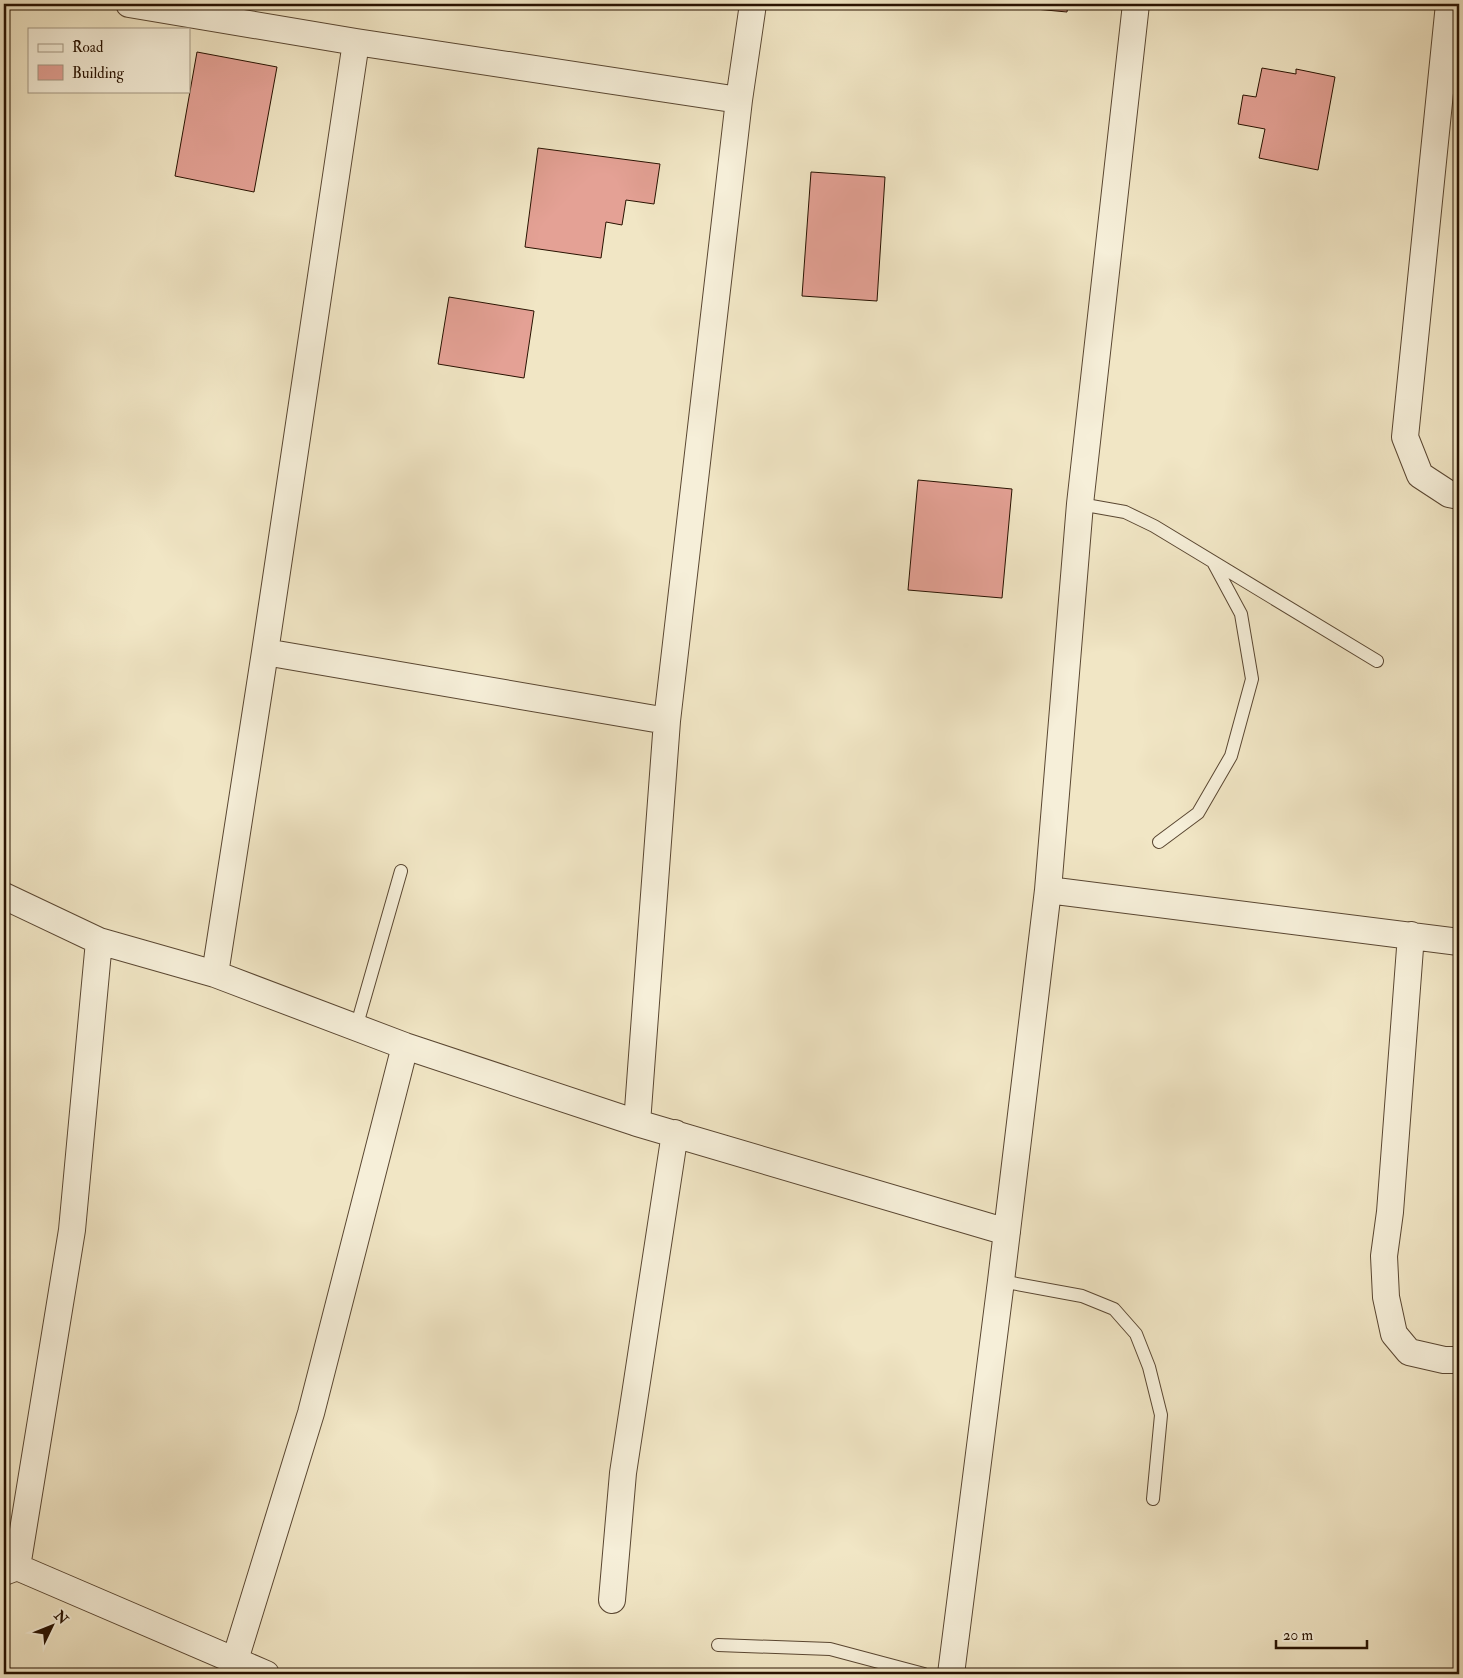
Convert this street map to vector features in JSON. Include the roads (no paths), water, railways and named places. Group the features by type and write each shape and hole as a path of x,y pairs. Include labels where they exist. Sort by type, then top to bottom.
{"street":[{"path":"129,4 356,42 739,100"},
{"path":"637,1123 667,721 739,100 753,4"},
{"path":"951,1674 1048,890 1080,504 1136,4"},
{"path":"1449,4 1405,437 1420,475 1449,494 1459,496"},
{"path":"215,974 356,42"},
{"path":"265,652 667,721"},
{"path":"1048,890 1459,942"},
{"path":"4,896 100,941 215,974 405,1046 637,1123 1007,1232"},
{"path":"1411,935 1390,1212 1384,1256 1386,1297 1394,1334 1409,1352 1444,1360 1459,1360"},
{"path":"100,941 72,1230 10,1570 266,1674"},
{"path":"235,1660 312,1413 405,1046"},
{"path":"612,1600 623,1473 675,1134"}],"lane":[{"path":"1080,504 1125,512 1154,526 1377,661"},
{"path":"1159,842 1198,813 1231,756 1252,680 1241,614 1213,562"},
{"path":"356,1028 401,871"},
{"path":"1001,1281 1082,1296 1114,1309 1136,1334 1149,1367 1161,1415 1153,1499"},
{"path":"718,1645 830,1649 924,1674"}]}
